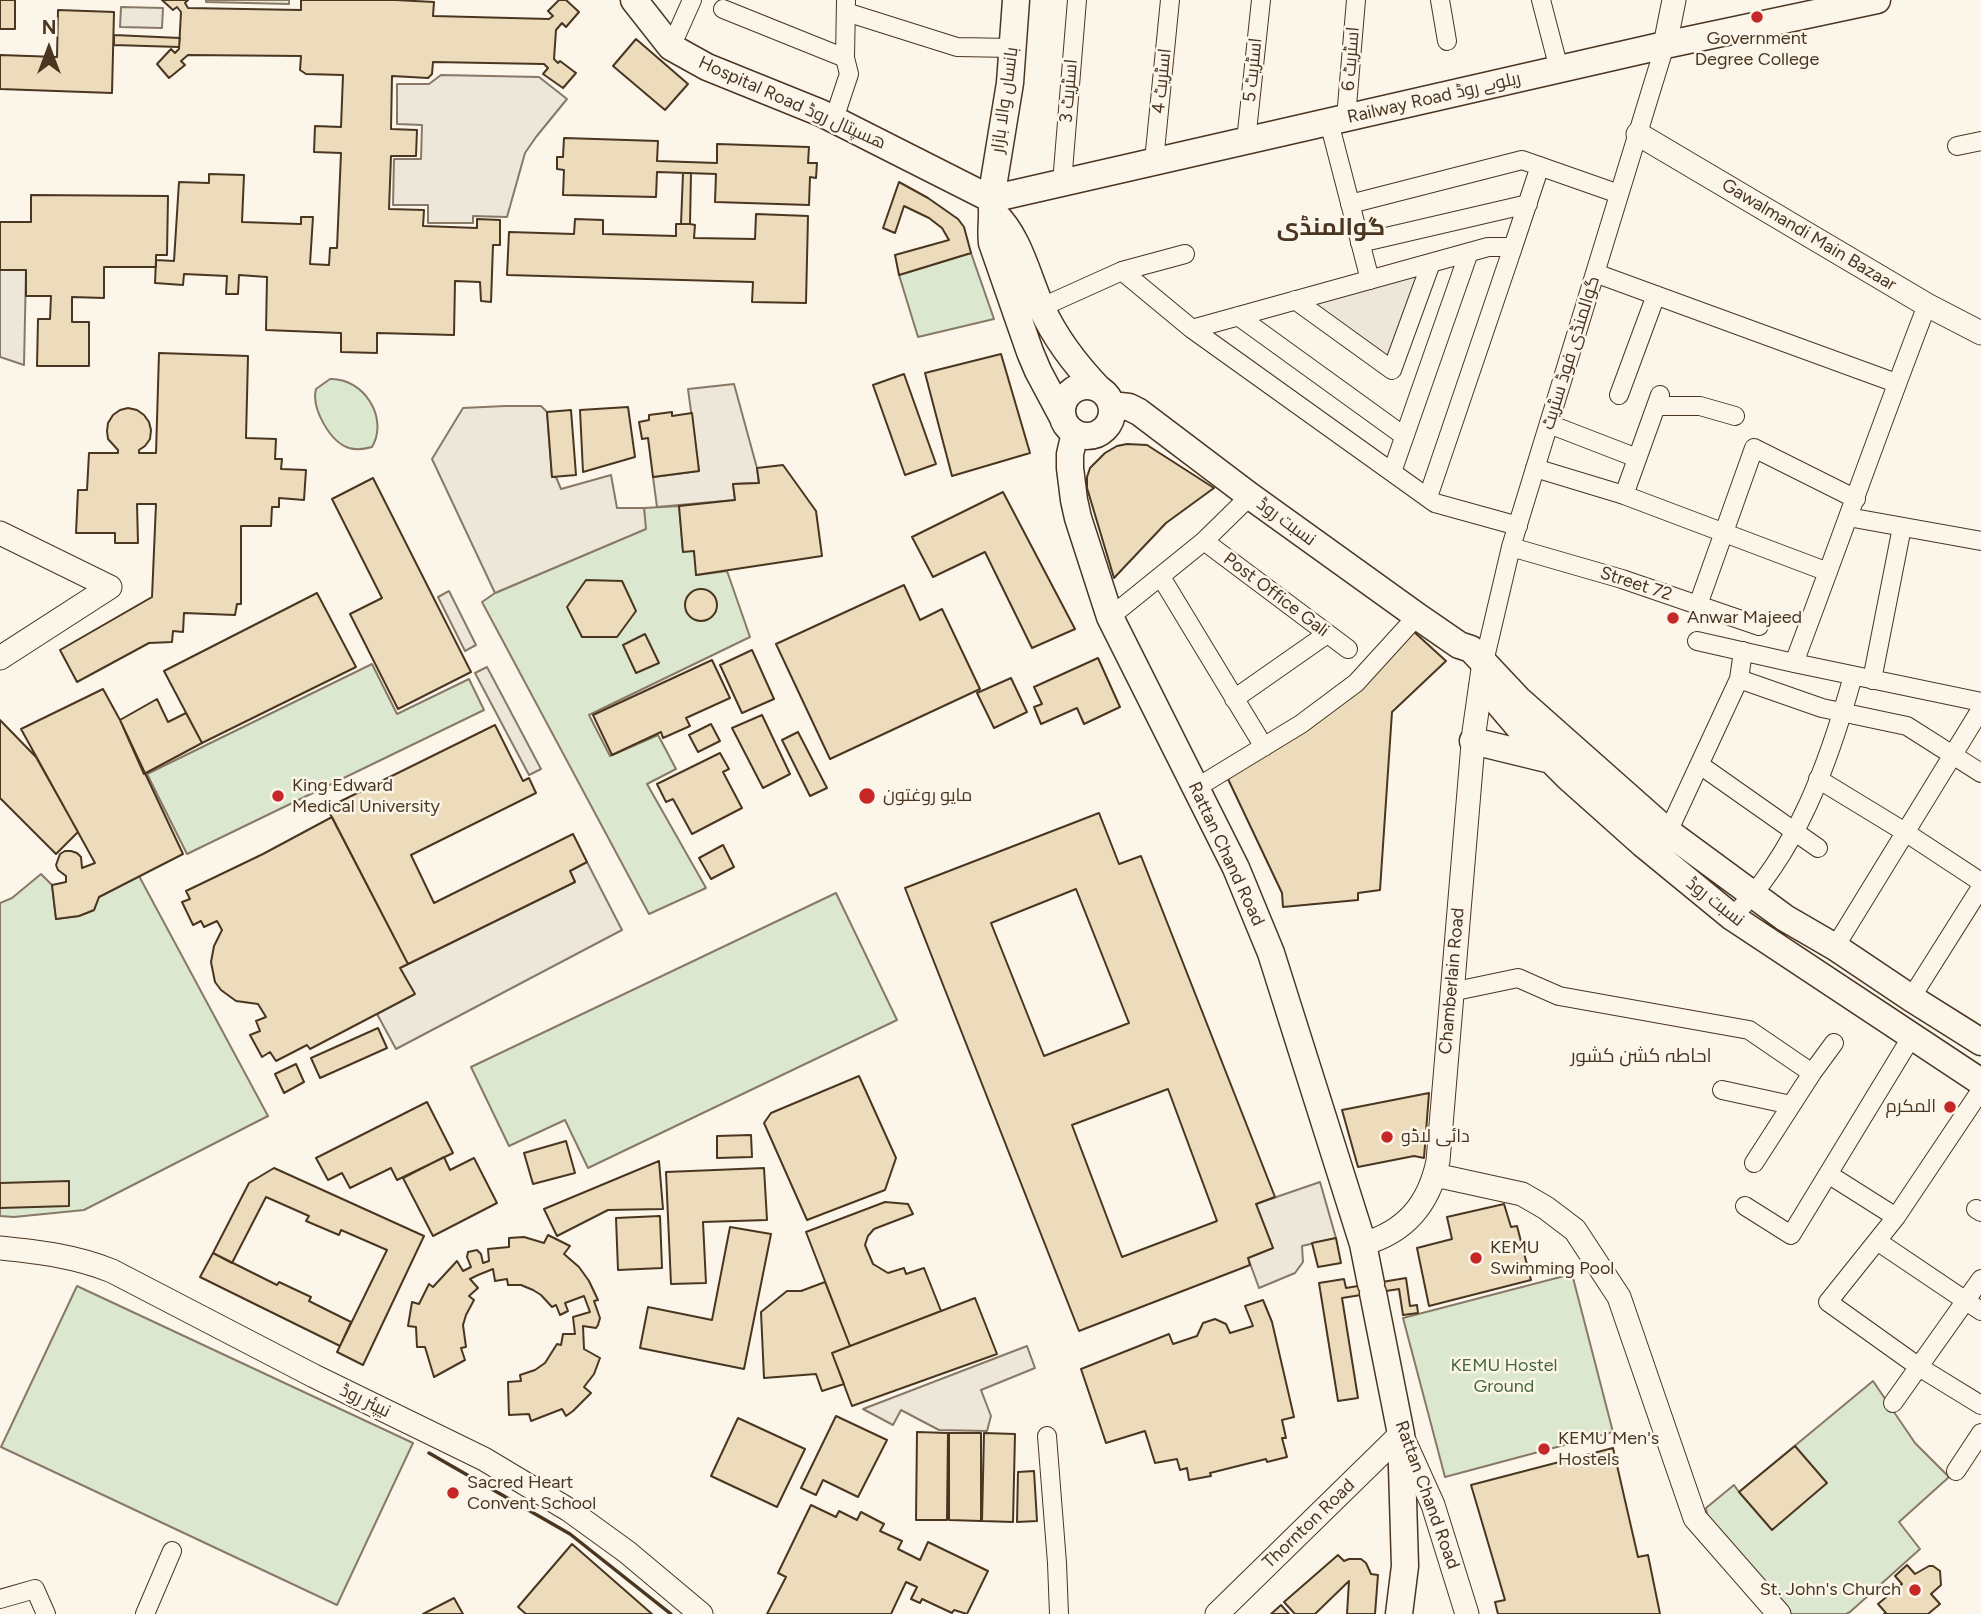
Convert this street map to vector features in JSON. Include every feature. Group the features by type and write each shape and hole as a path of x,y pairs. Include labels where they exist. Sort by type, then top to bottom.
{"main road":[{"name":"Hospital Road ھسپتال روڈ","path":"634,0 671,47 707,67 834,119 993,206 1013,236 1055,335 1104,396"},
{"name":"بانساں والا بازار","path":"993,206 1010,83 1016,0"},
{"name":"Railway Road ریلوے روڈ","path":"993,206 1062,183 1665,45 1877,0"},
{"path":"993,206 990,228 992,243 1034,362 1068,425 1089,436 1102,431 1111,419 1104,396 1082,386 1068,394 1061,408 1068,425"},
{"name":"نسبت روڈ","path":"1104,396 1139,412 1417,616 1459,645 1471,649 1523,732 1569,778 1643,844 1732,917 1981,1082"},
{"name":"Rattan Chand Road","path":"1068,425 1074,500 1110,617 1236,868 1271,953 1363,1244 1401,1434"},
{"name":"نسبت روڈ","path":"1483,672 1518,699 1668,832 1754,896 1981,1042"},
{"path":"1474,741 1552,760"},
{"path":"1399,1614 1405,1566 1401,1434"}],"street":[{"path":"671,47 692,0"},
{"name":"اسٹریٹ 3","path":"1062,183 1077,0"},
{"name":"اسٹریٹ 4","path":"1154,162 1170,0"},
{"name":"اسٹریٹ 5","path":"1246,141 1261,0"},
{"name":"اسٹریٹ 6","path":"1356,0 1338,120 1350,204 1370,280"},
{"path":"1440,0 1447,41"},
{"path":"1541,0 1559,69"},
{"path":"1665,45 1674,0"},
{"path":"834,119 849,74 845,58 846,6 957,47 1013,48"},
{"path":"723,9 845,58"},
{"name":"گوالمنڈی فوڈ سٹریٹ","path":"1483,672 1511,547 1665,45"},
{"name":"Gawalmandi Main Bazaar","path":"1638,134 1927,305 1981,333"},
{"path":"1957,146 1981,141"},
{"path":"1350,204 1522,160 1619,194"},
{"path":"1428,497 1540,166"},
{"path":"1360,243 1528,204"},
{"path":"1192,329 1488,247 1513,247"},
{"path":"1392,472 1469,252"},
{"path":"1042,307 1122,271 1185,254"},
{"path":"1296,300 1392,370 1431,263"},
{"path":"1122,271 1192,329 1435,503 1518,526"},
{"path":"1595,273 1896,383"},
{"path":"1619,395 1656,295"},
{"path":"1794,663 1927,305"},
{"path":"1238,316 1404,436"},
{"path":"1624,495 1658,400 1700,406 1735,416"},
{"path":"1549,424 1637,458"},
{"path":"1698,605 1754,448 1856,499"},
{"path":"1535,468 1624,495 1828,572"},
{"path":"1110,617 1205,541 1250,496"},
{"path":"1849,517 1981,541"},
{"path":"1872,680 1902,527"},
{"path":"0,533 110,587 0,658"},
{"name":"Post Office Gali","path":"1205,541 1348,649"},
{"name":"Street 72","path":"1511,547 1622,579 1759,626"},
{"path":"1161,577 1264,747"},
{"path":"1196,788 1301,724 1356,683 1417,616"},
{"path":"1234,699 1327,634"},
{"path":"1697,640 1981,702"},
{"path":"1668,832 1739,679 1743,651"},
{"name":"Chamberlain Road","path":"1363,1244 1377,1240 1404,1225 1423,1201 1435,1175 1438,1161 1474,741 1483,672"},
{"path":"1732,917 1754,896 1796,832 1843,712 1853,676"},
{"path":"1739,679 1822,708 1907,726 1981,774"},
{"path":"1835,947 1981,709"},
{"path":"1700,765 1818,848"},
{"path":"1818,779 1905,832 1981,884 1911,998"},
{"path":"1451,992 1518,978 1559,996 1749,1030 1812,1073"},
{"path":"1745,1206 1791,1235 1912,1036"},
{"path":"1754,1163 1834,1043"},
{"path":"1722,1090 1791,1105"},
{"path":"1981,1090 1896,1217 1828,1301 1919,1367 1981,1405"},
{"path":"1828,1174 1896,1217"},
{"path":"1435,1175 1522,1194 1575,1230 1619,1297 1695,1518 1779,1614"},
{"path":"1877,1241 1973,1306"},
{"name":"نیپئر روڈ","path":"0,1248 59,1254 112,1270 314,1376 484,1459 569,1510 627,1552 701,1614"},
{"path":"1893,1404 1919,1367 1973,1306 1981,1279"},
{"path":"1956,1471 1981,1433"},
{"name":"Thornton Road","path":"1217,1614 1401,1434"},
{"name":"Rattan Chand Road","path":"1401,1434 1433,1505 1467,1614"},
{"path":"1047,1436 1059,1614"},
{"path":"145,1614 172,1551"},
{"path":"0,1599 35,1590 46,1614"}],"green space":[{"path":"971,253 994,319 918,337 899,275"},
{"path":"330,379 353,385 363,392 370,402 377,424 372,447 349,448 329,432 319,414 315,397 316,389"},
{"path":"679,506 683,551 694,551 697,575 727,571 750,637 589,715 610,756 658,735 676,769 647,784 706,888 649,914 482,602 495,593 645,529 644,508"},
{"path":"372,664 397,714 469,679 484,710 187,854 147,774"},
{"path":"41,874 52,885 56,919 79,916 94,910 99,897 139,876 268,1116 84,1210 0,1216 0,903 12,898"},
{"path":"836,893 897,1020 588,1168 565,1120 509,1146 471,1067"},
{"name":"KEMU Hostel Ground","path":"1572,1274 1613,1432 1445,1477 1403,1318"},
{"path":"77,1286 413,1443 337,1605 1,1447"},
{"path":"1873,1381 1915,1443 1949,1477 1899,1522 1920,1549 1850,1612 1791,1614 1708,1521 1706,1508 1734,1485 1739,1492"}],"shaded area":[{"path":"289,0 289,4 206,2"},
{"path":"121,7 163,8 162,28 120,27"},
{"path":"441,75 539,77 567,99 525,153 507,217 473,216 473,223 428,223 428,205 393,205 394,159 421,159 422,125 397,124 397,84 429,84"},
{"path":"1431,263 1392,370 1295,300"},
{"path":"0,270 26,270 24,365 0,357"},
{"path":"734,384 759,483 733,484 735,500 657,507 653,477 699,471 688,389"},
{"path":"541,406 547,412 552,477 556,477 561,489 611,475 617,508 644,508 646,529 495,593 432,459 463,408"},
{"path":"449,591 476,645 465,651 438,597"},
{"path":"487,667 541,769 529,775 475,673"},
{"path":"587,862 622,930 396,1049 377,1014 414,994 400,968 575,882 570,871"},
{"path":"1320,1182 1336,1238 1302,1246 1303,1262 1295,1273 1259,1288 1248,1258 1273,1248 1256,1204"},
{"path":"1027,1346 1035,1368 981,1390 991,1416 987,1431 939,1430 901,1410 893,1425 863,1409"}],"building":[{"path":"0,0 15,0 15,29 0,29"},
{"path":"162,0 188,0 185,3 188,8 301,10 301,0 395,0 434,2 433,16 549,19 553,16 548,11 559,0 566,0 579,12 566,27 562,23 556,30 554,59 576,73 563,88 543,74 548,68 544,64 433,62 432,74 428,78 392,76 391,129 417,130 416,156 391,156 389,209 424,210 423,226 477,228 477,219 500,220 500,245 493,245 491,302 481,301 480,282 455,281 454,335 377,333 377,353 341,352 341,333 266,330 267,277 239,275 238,294 226,294 227,276 184,274 183,285 155,283 156,260 174,261 179,182 209,183 209,174 244,175 242,222 301,224 301,217 313,217 310,264 329,265 330,248 337,248 341,153 314,152 315,126 341,127 343,75 306,74 300,70 301,56 188,55 181,61 185,65 169,78 157,64 171,49 175,53 179,49 181,12 177,7 173,10"},
{"path":"58,10 114,12 112,93 0,89 0,55 57,57"},
{"path":"114,35 180,38 179,47 114,45"},
{"path":"636,39 688,84 665,110 613,66"},
{"path":"564,138 658,141 657,161 717,163 717,144 809,147 808,163 817,163 816,178 810,177 809,205 715,202 716,174 657,172 656,197 563,195 564,170 557,169 557,157 563,157"},
{"path":"683,173 691,173 690,224 681,224"},
{"path":"899,182 958,219 964,227 971,253 899,275 895,255 949,240 942,228 929,218 904,206 895,233 883,228"},
{"path":"31,195 168,196 167,255 156,255 156,267 104,267 104,298 72,297 72,322 89,322 89,366 37,366 38,319 50,319 51,296 26,296 26,270 0,270 0,222 31,222"},
{"path":"756,214 808,216 806,303 752,302 753,282 507,275 509,232 574,234 575,219 603,220 603,234 676,236 676,224 690,224 695,225 694,238 755,239"},
{"path":"159,353 248,356 246,438 276,439 275,459 282,459 281,469 306,470 304,500 279,498 279,507 272,507 271,526 241,526 241,604 237,604 235,615 184,613 183,632 173,631 172,642 149,643 77,682 60,650 152,597 156,504 137,504 138,543 115,543 115,533 76,533 78,490 87,490 89,453 118,453 108,439 108,423 113,415 128,408 144,415 151,430 150,439 139,453 156,453"},
{"path":"1001,354 1030,453 952,476 925,373"},
{"path":"904,374 936,464 905,475 873,385"},
{"path":"628,407 635,457 583,472 580,410"},
{"path":"571,410 576,475 552,477 547,412"},
{"path":"672,412 672,416 692,413 699,471 653,477 648,438 642,439 639,422 649,420 649,415"},
{"path":"1127,444 1147,445 1214,488 1166,523 1114,578 1087,488 1087,477 1090,468 1105,453"},
{"path":"783,465 816,511 822,556 696,575 694,551 683,552 679,506 735,500 733,484 759,483 757,468"},
{"path":"373,478 471,672 398,709 350,614 382,598 332,499"},
{"path":"1003,492 1075,629 1032,648 985,552 933,577 912,537"},
{"path":"586,580 622,581 636,611 617,637 582,637 567,607"},
{"path":"904,585 920,620 942,609 980,689 830,759 776,644"},
{"path":"701,589 712,594 717,605 712,616 701,621 690,616 685,605 690,594"},
{"path":"317,593 356,667 202,743 164,671"},
{"path":"1412,630 1446,661 1392,712 1380,890 1358,893 1358,900 1283,907 1282,893 1228,779"},
{"path":"645,634 659,663 636,673 623,645"},
{"path":"752,650 774,699 742,713 720,665"},
{"path":"1098,658 1120,707 1084,724 1077,708 1041,724 1034,707 1042,704 1034,687"},
{"path":"712,660 730,698 686,718 690,726 663,738 661,732 612,755 593,715"},
{"path":"1011,678 1027,712 994,728 977,693"},
{"path":"103,689 183,854 99,897 94,910 79,916 56,919 52,885 66,882 66,876 56,865 60,854 65,851 77,853 81,857 82,868 95,863 21,729"},
{"path":"157,699 168,722 186,713 202,743 144,774 120,720"},
{"path":"762,715 790,774 763,788 732,728"},
{"path":"0,720 36,757 78,832 56,854 0,798"},
{"path":"711,724 720,741 698,752 689,735"},
{"path":"495,725 523,781 529,778 536,793 411,855 434,903 573,834 587,862 570,871 575,882 408,964 327,808"},
{"path":"798,732 827,788 810,796 782,740"},
{"path":"720,753 729,769 723,772 742,808 692,834 673,799 666,802 657,784"},
{"path":"1099,813 1119,864 1141,856 1275,1197 1256,1204 1273,1248 1248,1258 1250,1265 1079,1331 905,888","holes":["1076,889 1129,1023 1044,1056 991,923","1168,1089 1217,1221 1122,1257 1072,1125"]},
{"path":"332,817 408,964 400,968 415,994 310,1049 307,1045 276,1061 270,1052 262,1057 250,1035 260,1031 256,1021 266,1017 258,1004 236,1001 215,982 211,962 214,946 222,930 217,921 204,927 201,921 193,925 182,902 190,899 186,891"},
{"path":"723,845 734,867 711,879 699,858"},
{"path":"378,1028 387,1048 320,1078 311,1058"},
{"path":"296,1064 304,1082 284,1093 275,1074"},
{"path":"859,1076 896,1158 885,1190 807,1220 764,1123 771,1113"},
{"name":"دائی لاڈو","path":"1429,1093 1424,1158 1414,1156 1358,1167 1342,1110"},
{"path":"427,1102 453,1153 397,1180 391,1168 350,1188 342,1173 328,1180 316,1158"},
{"path":"751,1135 752,1157 717,1158 717,1136"},
{"path":"566,1141 575,1173 533,1184 524,1153"},
{"path":"444,1157 450,1170 474,1158 497,1203 433,1236 403,1178"},
{"path":"659,1161 663,1209 608,1210 557,1236 544,1209"},
{"path":"274,1168 424,1236 363,1365 337,1352 387,1250 341,1230 339,1235 306,1221 309,1216 266,1197 232,1263 213,1253 249,1183"},
{"path":"764,1168 767,1220 703,1222 706,1283 671,1284 666,1172"},
{"path":"69,1181 69,1206 0,1208 0,1183"},
{"path":"885,1202 908,1204 913,1214 874,1229 868,1236 865,1245 873,1264 888,1273 904,1268 906,1274 924,1268 941,1311 850,1346 806,1232"},
{"path":"1504,1204 1511,1227 1517,1226 1531,1280 1429,1306 1417,1248 1452,1239 1447,1217"},
{"path":"660,1216 662,1268 618,1270 616,1218"},
{"path":"730,1227 771,1234 744,1369 640,1348 648,1307 712,1320"},
{"path":"548,1235 570,1246 564,1254 579,1267 598,1300 594,1301 600,1318 598,1325 596,1328 583,1326 584,1349 600,1358 594,1374 584,1387 591,1393 573,1411 566,1416 562,1409 531,1421 529,1414 509,1415 508,1382 521,1381 520,1375 545,1363 557,1344 561,1345 563,1334 575,1334 573,1317 590,1312 584,1296 565,1303 568,1311 560,1315 556,1305 552,1307 533,1290 521,1285 508,1285 507,1279 495,1281 493,1269 470,1279 478,1288 469,1296 474,1300 463,1325 466,1347 461,1348 465,1360 434,1377 425,1347 417,1347 416,1327 408,1326 412,1302 419,1304 429,1284 433,1287 457,1261 463,1271 471,1267 468,1252 477,1250 483,1263 489,1261 488,1249 509,1247 509,1238 524,1237 544,1243"},
{"path":"1336,1238 1341,1263 1318,1267 1312,1243"},
{"path":"213,1253 277,1285 279,1282 311,1297 309,1301 351,1322 340,1346 200,1277"},
{"path":"1406,1278 1410,1306 1417,1305 1418,1313 1403,1315 1399,1289 1342,1298 1358,1398 1338,1401 1319,1283 1344,1279 1346,1288"},
{"path":"825,1282 850,1346 832,1353 844,1384 822,1391 816,1374 764,1378 761,1312 787,1291 801,1291"},
{"path":"975,1298 997,1354 852,1406 832,1353"},
{"path":"1263,1300 1272,1322 1294,1417 1282,1420 1286,1438 1282,1438 1287,1457 1267,1462 1266,1459 1189,1480 1187,1468 1180,1470 1177,1459 1155,1463 1145,1431 1106,1443 1081,1369 1169,1334 1173,1344 1197,1336 1203,1323 1215,1319 1226,1324 1230,1333 1253,1326 1245,1306"},
{"path":"836,1416 887,1440 858,1497 823,1480 816,1495 801,1488"},
{"path":"738,1418 805,1449 777,1507 711,1476"},
{"path":"917,1432 948,1433 947,1520 916,1520"},
{"path":"949,1433 981,1433 981,1521 949,1520"},
{"path":"984,1433 1015,1434 1013,1522 982,1521"},
{"path":"1795,1446 1827,1483 1772,1530 1739,1492"},
{"path":"1613,1448 1638,1557 1648,1555 1660,1614 1498,1614 1495,1602 1505,1600 1471,1485"},
{"path":"1034,1471 1037,1521 1017,1522 1018,1472"},
{"path":"811,1505 836,1517 839,1511 857,1520 861,1512 884,1524 880,1531 902,1541 898,1549 920,1560 928,1542 988,1571 967,1614 954,1610 952,1613 922,1599 920,1603 911,1599 917,1587 906,1582 891,1614 767,1614 786,1577 778,1573"},
{"path":"572,1544 652,1614 526,1614 518,1607"},
{"path":"1338,1555 1344,1561 1361,1559 1371,1574 1378,1575 1375,1614 1347,1614 1349,1581 1315,1614 1295,1614 1284,1602"},
{"name":"St. John's Church","path":"1907,1565 1915,1574 1929,1566 1940,1571 1941,1585 1931,1594 1940,1604 1928,1614 1884,1614 1886,1613 1878,1604 1902,1584 1895,1576"},
{"path":"454,1598 463,1614 423,1614"},
{"path":"1281,1605 1289,1614 1271,1614"}],"wall":[{"path":"429,1453 570,1534 671,1614"}],"place":[{"name":"Government Degree College","path":"1757,17"},
{"name":"Anwar Majeed","path":"1673,618"},
{"name":"King Edward Medical University","path":"278,796"},
{"name":"مایو روغتون","path":"867,796"},
{"name":"المکرم","path":"1950,1107"},
{"name":"دائی لاڈو","path":"1387,1137"},
{"name":"KEMU Swimming Pool","path":"1476,1258"},
{"name":"KEMU Men's Hostels","path":"1544,1449"},
{"name":"Sacred Heart Convent School","path":"453,1493"},
{"name":"St. John's Church","path":"1915,1590"}],"district":[{"name":"گوالمنڈی","path":"1331,228"},
{"name":"احاطہ کشن کشور","path":"1641,1056"}]}
